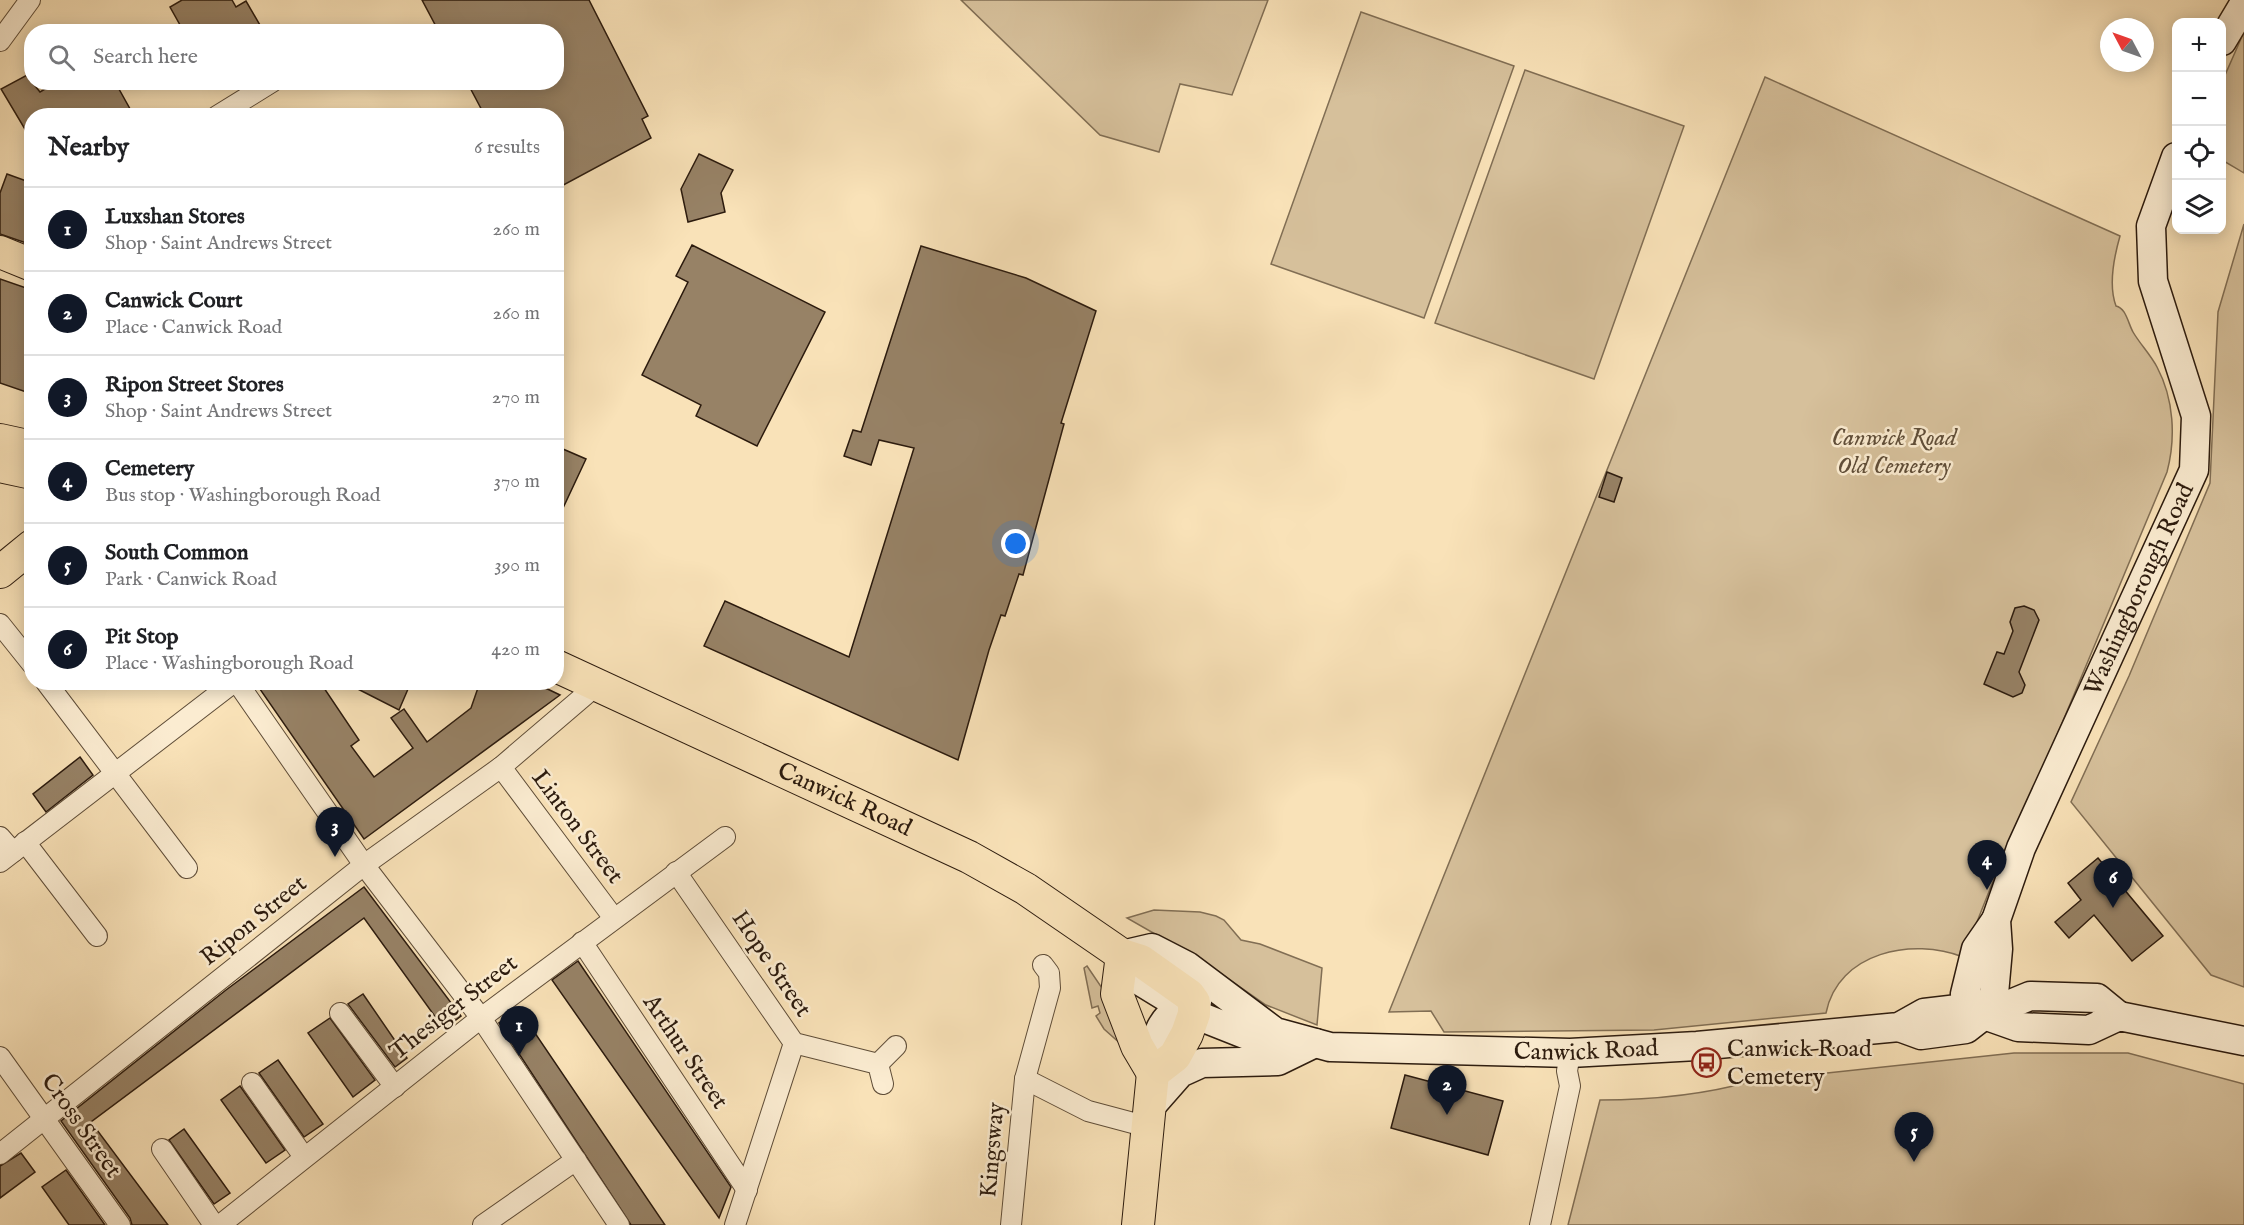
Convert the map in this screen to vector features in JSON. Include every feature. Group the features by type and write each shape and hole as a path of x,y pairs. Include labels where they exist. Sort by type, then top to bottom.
{"main road":[{"path":"2226,34 2244,4"},
{"name":"Washingborough Road","path":"1984,1015 1965,994 1976,949 1996,920 2021,848 2194,470 2196,416 2153,281 2151,226 2172,167"},
{"path":"0,252 24,262"},
{"path":"0,440 21,469"},
{"path":"0,572 24,552"},
{"name":"Canwick Road","path":"564,670 969,857 1026,889 1122,955 1152,948 1187,966 1275,1032 1330,1047 1570,1053 1697,1046 1899,1027 1921,1035 1966,1029 1984,1015"},
{"path":"1138,1225 1153,1073 1137,1046 1117,994 1122,955 1140,961 1183,990 1190,1008 1175,1056 1153,1073"},
{"path":"1190,1008 1233,1002"},
{"name":"Canwick Road","path":"1190,1008 1246,1035 1264,1038 1275,1032"},
{"path":"1984,1015 2018,1027 2089,1030 2119,1017 2244,1041"},
{"path":"1149,1116 1180,1073 1202,1063 1278,1061 1315,1043"}],"street":[{"path":"0,40 30,0"},
{"path":"230,108 259,90"},
{"path":"0,624 24,654"},
{"name":"Ripon Street","path":"0,1154 46,1120 364,865 501,767 597,685"},
{"path":"52,690 188,868"},
{"path":"13,852 226,690"},
{"path":"242,690 364,865 481,1018 619,1225"},
{"name":"Linton Street","path":"501,767 613,917"},
{"path":"0,837 98,936"},
{"name":"Thesiger Street","path":"220,1225 481,1018 613,917 725,837"},
{"name":"Hope Street","path":"676,872 794,1043 881,1074 896,1046"},
{"name":"Arthur Street","path":"582,942 747,1190"},
{"name":"Kingsway","path":"1011,1225 1024,1079 1050,988 1049,972 1043,965"},
{"path":"340,1013 394,1087"},
{"path":"735,1225 794,1043"},
{"path":"1540,1225 1570,1086 1568,1071 1570,1053"},
{"name":"Cross Street","path":"0,1057 120,1225"},
{"name":"Kingsway","path":"1024,1079 1088,1111 1149,1116"},
{"path":"252,1083 304,1157"},
{"path":"162,1149 214,1225"},
{"path":"483,1225 576,1160"}],"green space":[{"path":"961,0 1268,0 1232,95 1180,84 1159,152 1100,135"},
{"path":"1361,12 1514,66 1424,318 1271,264"},
{"path":"2244,32 2244,173 2226,162 2226,73"},
{"path":"1525,70 1684,126 1594,379 1435,323"},
{"name":"Canwick Road Old Cemetery","path":"1765,77 2120,236 2112,289 2116,306 2124,313 2133,332 2157,367 2167,392 2172,419 2172,446 2167,472 1963,957 1943,951 1922,949 1901,950 1880,955 1861,963 1845,976 1833,992 1826,1013 1654,1030 1444,1032 1431,1011 1389,1012"},
{"path":"2244,224 2244,987 2211,975 2071,802 2129,676 2210,483 2218,312"},
{"path":"1154,910 1200,912 1216,916 1224,920 1241,940 1260,944 1322,968 1317,1025 1266,1005 1204,962 1127,918"},
{"path":"1087,966 1102,988 1122,1045 1104,1029 1096,1016 1100,1013 1098,1006 1092,1008 1084,968"},
{"path":"2014,1053 2128,1053 2244,1084 2244,1225 1568,1225 1600,1100 1677,1096 1753,1081"}],"building":[{"path":"182,0 232,0 236,7 246,1 259,24 180,24 170,7"},
{"path":"422,0 589,0 648,116 642,119 651,138 564,185 564,108 481,108 471,90 564,90 564,24 435,24"},
{"path":"24,77 24,90 40,92 43,90 119,90 130,108 24,108 24,128 1,89"},
{"path":"699,154 733,170 721,193 725,212 688,222 681,189"},
{"path":"7,174 24,180 24,242 0,234 0,193"},
{"path":"692,245 825,312 757,446 696,416 701,405 642,375 688,282 676,276"},
{"path":"921,246 1026,278 1096,311 1061,423 1064,424 1023,575 1019,574 1005,616 1001,615 958,760 704,646 725,601 849,657 914,448 879,440 871,465 844,456 853,430 861,432"},
{"path":"0,279 24,287 24,391 0,383"},
{"path":"564,449 586,459 564,506"},
{"path":"1607,472 1622,478 1614,502 1599,497"},
{"path":"2024,606 2034,610 2039,620 2019,672 2025,685 2022,693 2013,697 1984,684 1997,652 2004,654 2013,631 2010,622 2015,608"},
{"path":"261,690 325,690 359,740 351,746 374,777 413,748 391,718 404,709 427,742 471,708 477,690 550,690 560,695 364,839"},
{"path":"360,690 408,690 399,710"},
{"path":"80,757 93,775 46,812 33,794"},
{"path":"2098,858 2163,936 2132,961 2094,915 2069,938 2055,922 2081,900 2068,883"},
{"path":"364,887 461,1016 444,1029 364,918 91,1122 168,1225 132,1225 130,1218 61,1121 226,990"},
{"path":"578,961 731,1187 719,1218 552,980"},
{"path":"363,994 407,1058 395,1067 348,1004"},
{"path":"518,1008 665,1225 631,1225 499,1023"},
{"path":"330,1018 375,1080 353,1097 308,1033"},
{"path":"278,1060 323,1124 304,1137 259,1073"},
{"path":"1405,1075 1503,1101 1488,1155 1391,1128"},
{"path":"240,1086 285,1150 266,1163 221,1100"},
{"path":"184,1129 230,1193 214,1204 169,1140"},
{"path":"21,1153 35,1172 0,1198 0,1166"},
{"path":"66,1170 105,1225 69,1225 42,1187"}],"place":[{"name":"Ripon Street Stores","path":"335,857"},
{"name":"Cemetery","path":"1987,890"},
{"name":"Pit Stop","path":"2113,908"},
{"name":"Luxshan Stores","path":"519,1056"},
{"name":"Canwick Road Cemetery","path":"1706,1063"},
{"name":"Canwick Court","path":"1447,1115"},
{"name":"South Common","path":"1914,1162"}]}
